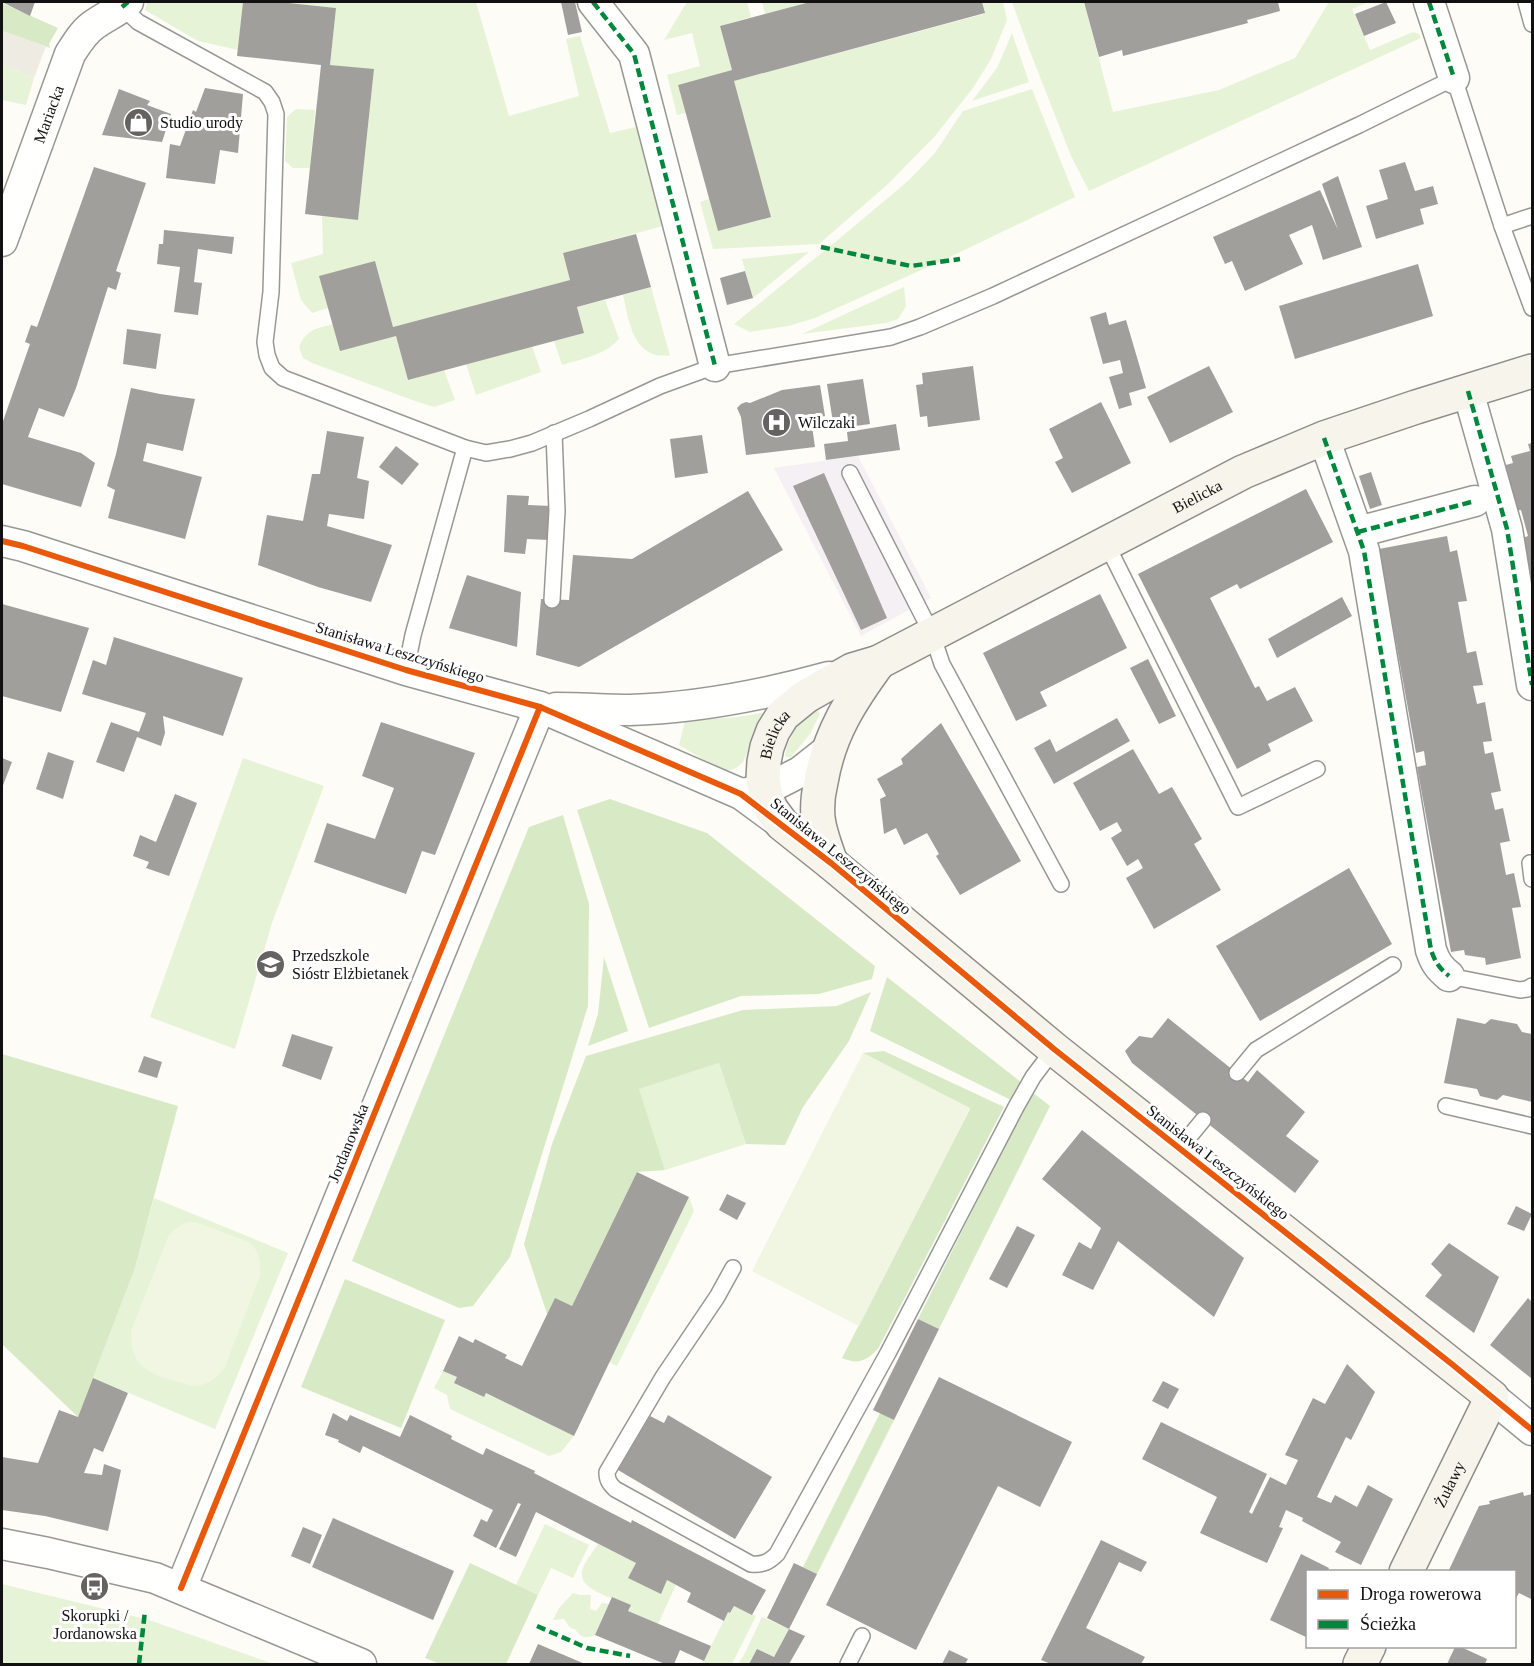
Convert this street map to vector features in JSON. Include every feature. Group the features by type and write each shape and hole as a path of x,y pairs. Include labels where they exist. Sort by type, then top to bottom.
{"street":[{"path":"594,2 634,54 715,366"},
{"path":"1429,2 1454,78"},
{"name":"Mariacka","path":"2,241 70,54 78,40 93,25 125,4"},
{"name":"Bielicka","path":"782,824 771,809 753,792 763,778 767,747 773,731 783,715 805,697 932,634 1243,472 1324,438 1533,371"},
{"path":"1468,391 1507,529 1533,685"},
{"path":"1324,438 1358,532 1365,561 1431,950 1435,962 1449,976"},
{"path":"1358,532 1475,501"},
{"name":"Stanisława Leszczyńskiego","path":"2,541 406,670 540,707 753,792"},
{"path":"540,707 630,710 740,699 866,666"},
{"name":"Bielicka","path":"831,863 822,840 817,800 828,750 866,666"},
{"name":"Jordanowska","path":"181,1588 540,707"},
{"path":"753,792 800,772 828,750"},
{"name":"Stanisława Leszczyńskiego","path":"782,824 1054,1049 1533,1430"},
{"name":"Żuławy","path":"1407,1570 1492,1397"},
{"path":"2,1544 144,1576 181,1588 361,1665"},
{"path":"1360,1665 1368,1648"}],"lane":[{"path":"1526,2 1533,24"},
{"path":"125,4 138,22 265,92 272,102 276,114 271,292 265,342 272,368 283,378 465,448 486,453 510,449 554,433 660,386 715,366 891,337 920,327 1003,291 1454,78 1502,226 1533,308"},
{"path":"1502,226 1533,216"},
{"path":"552,600 557,511 554,433"},
{"path":"406,670 413,635 465,448"},
{"path":"850,473 932,634 942,664 1061,884"},
{"path":"1106,543 1238,807 1317,769"},
{"path":"1530,863 1533,879"},
{"path":"1237,1073 1256,1050 1393,966"},
{"path":"1449,976 1520,990 1533,986"},
{"path":"733,1268 717,1297 663,1377 607,1472 607,1477 608,1483 615,1489 752,1564 761,1565 777,1554 888,1353 1016,1107 1033,1077 1054,1049"},
{"path":"1446,1106 1533,1126"},
{"path":"1180,1149 1203,1120"},
{"path":"848,1665 862,1636"}],"shaded area":[{"path":"2,31 46,46 34,78 2,64"},
{"path":"858,456 931,598 861,636 774,468"}],"green space":[{"path":"147,2 243,2 238,50 198,41 145,10"},
{"path":"279,2 476,2 509,116 579,96 566,39 580,36 610,133 636,127 663,226 563,253 570,280 393,327 375,262 320,276 328,308 312,313 301,300 291,263 323,254 322,216 358,220 374,70 330,65 336,8"},
{"path":"687,2 747,2 751,17 720,26 732,70 678,85 686,113 677,115 667,75 700,66 692,33 664,40"},
{"path":"762,2 810,2 765,14"},
{"path":"982,2 1003,2 1007,20 991,59 973,88 935,136 888,184 819,244 713,249 700,202 709,199 718,231 734,81 984,14"},
{"path":"1012,2 1084,2 1113,112 1219,90 1295,58 1329,2 1369,2 1352,9 1370,50 1413,32 1419,34 1421,38 1089,191 1071,156"},
{"path":"2,3 58,28 49,44 50,48 2,31"},
{"path":"1012,33 1029,82 972,101 997,68"},
{"path":"2,64 34,78 26,105 2,100"},
{"path":"1032,89 1075,197 815,318 788,326 750,332 734,324 909,180 935,153 963,111"},
{"path":"296,109 315,110 310,168 293,168 285,161 287,117"},
{"path":"809,252 753,298 742,259"},
{"path":"651,287 670,356 656,355 641,346 629,321 623,295"},
{"path":"904,287 906,306 898,319 886,323 802,334"},
{"path":"605,300 619,339 600,353 562,365 554,341 584,333 577,307"},
{"path":"333,324 396,336 408,380 444,370 455,400 434,407 303,358 299,347 305,337 316,329"},
{"path":"532,346 541,372 476,395 466,364"},
{"path":"813,710 820,714 810,734 791,757 786,757 791,736 802,719"},
{"path":"767,712 743,762 733,769 726,770 716,767 679,745 685,721"},
{"path":"243,758 324,786 272,923 235,1049 150,1017"},
{"path":"610,799 707,833 875,966 872,979 819,994 741,996 649,1028 577,810"},
{"path":"563,815 589,904 588,1006 510,1257 473,1306 459,1308 352,1261 529,827"},
{"path":"604,957 628,1031 588,1046 598,1014"},
{"path":"887,977 1022,1083 1011,1100 870,1031"},
{"path":"871,992 849,1041 803,1107 785,1145 746,1144 719,1063 639,1089 665,1170 637,1172 572,1306 547,1314 524,1244 552,1144 586,1056 743,1010 837,1006"},
{"path":"884,1051 1004,1107 878,1349 862,1361 853,1361 842,1358 970,1109 863,1053"},
{"path":"863,1053 970,1108 859,1326 752,1271"},
{"path":"2,1054 178,1106 135,1268 78,1417 2,1344"},
{"path":"719,1063 746,1144 665,1170 638,1089"},
{"path":"1032,1092 1050,1106 939,1329 918,1319"},
{"path":"689,1197 694,1211 617,1366 609,1362"},
{"path":"154,1198 288,1253 215,1429 93,1378 135,1268"},
{"path":"191,1222 249,1242 258,1253 260,1266 260,1276 225,1367 210,1381 195,1386 156,1375 140,1364 132,1345 131,1331 168,1237 178,1227"},
{"path":"345,1279 445,1320 401,1428 301,1387"},
{"path":"443,1371 457,1377 455,1383 484,1397 486,1393 574,1436 561,1452 549,1456 450,1409 447,1395 434,1388"},
{"path":"880,1413 894,1420 817,1574 803,1567"},
{"path":"545,1524 589,1545 573,1578 551,1568 538,1595 516,1585"},
{"path":"598,1544 636,1563 628,1578 667,1580 676,1585 658,1624 628,1611 630,1605 590,1588 585,1582 582,1576 583,1568"},
{"path":"470,1563 538,1595 506,1664 440,1664 425,1658"},
{"path":"2,1584 149,1620 271,1663 2,1664"},
{"path":"573,1593 591,1595 590,1609 596,1611 602,1603 609,1604 595,1635 584,1637 570,1627 564,1619 553,1620 559,1608"},
{"path":"734,1606 756,1616 732,1664 702,1664 728,1612 731,1613"},
{"path":"762,1617 789,1629 774,1657 757,1649 749,1664 738,1664 744,1655"}],"building":[{"path":"2,2 35,2 30,16"},
{"path":"243,2 279,2 336,8 330,65 374,69 358,220 305,214 321,65 237,56"},
{"path":"561,2 575,2 582,32 568,35"},
{"path":"810,2 982,2 985,13 734,81 771,217 718,231 678,85 732,70 720,26"},
{"path":"1084,2 1278,2 1280,11 1247,20 1248,23 1123,56 1122,50 1099,57"},
{"path":"1386,2 1396,23 1364,36 1355,14"},
{"path":"205,88 243,94 238,153 220,150 215,184 166,178 170,144 180,146 193,110 196,112"},
{"path":"119,89 150,101 147,105 171,114 162,142 102,135"},
{"path":"1405,162 1415,191 1433,186 1438,204 1420,209 1424,224 1376,239 1366,206 1388,199 1379,170"},
{"path":"94,167 146,183 116,271 121,273 116,290 108,287 76,388 64,417 39,408 28,437 81,453 95,463 81,507 2,484 2,424 30,344 25,342 31,325 37,327"},
{"path":"1338,176 1362,247 1323,260 1312,225 1289,235 1303,264 1245,291 1232,261 1225,264 1213,237 1320,190 1338,230 1322,184"},
{"path":"164,230 234,237 232,254 198,249 194,282 202,283 198,315 174,312 180,267 157,264 159,244 163,244"},
{"path":"636,234 651,287 577,307 584,333 408,380 396,336 340,351 319,276 375,261 393,327 570,280 563,253"},
{"path":"1418,264 1433,316 1295,359 1279,306"},
{"path":"745,271 753,298 727,305 720,278"},
{"path":"1106,312 1109,325 1126,320 1146,388 1129,393 1132,405 1119,409 1109,377 1123,373 1120,360 1103,364 1090,317"},
{"path":"127,329 161,334 156,369 123,364"},
{"path":"973,366 980,420 928,427 927,416 920,417 916,385 923,384 922,373"},
{"path":"1209,366 1233,412 1170,443 1147,397"},
{"path":"863,379 870,424 834,429 827,384"},
{"path":"820,385 825,416 811,419 815,447 746,455 741,417 737,408 741,404 750,403 782,390"},
{"path":"131,388 195,399 183,451 147,443 143,461 202,477 185,539 108,518 115,490 107,486"},
{"path":"1101,402 1131,463 1072,493 1055,462 1063,458 1049,429"},
{"path":"896,424 900,450 826,460 824,444 848,441 847,432"},
{"path":"327,431 364,437 357,478 369,481 364,519 329,514 327,526 392,545 371,602 318,587 258,565 267,515 303,521 312,474 320,474"},
{"path":"702,435 708,473 675,478 670,439"},
{"path":"1532,443 1532,595 1525,573 1529,572 1520,539 1528,536 1521,510 1513,511 1502,466 1513,463 1511,456 1530,451 1528,444"},
{"path":"396,446 419,464 402,485 379,467"},
{"path":"1371,472 1382,505 1370,509 1359,476"},
{"path":"824,473 887,618 861,630 793,486"},
{"path":"1306,489 1333,542 1240,589 1237,584 1210,598 1255,688 1259,686 1267,701 1295,687 1313,721 1268,744 1271,751 1237,769 1138,574"},
{"path":"748,491 783,550 579,667 536,655 541,599 569,600 573,555 632,559"},
{"path":"507,495 529,496 528,505 551,506 549,540 527,539 525,554 504,552"},
{"path":"1447,536 1450,552 1457,550 1467,601 1458,602 1467,653 1476,651 1483,685 1473,686 1477,704 1485,702 1492,741 1483,742 1485,754 1493,752 1501,791 1491,793 1495,810 1503,808 1510,841 1500,843 1506,875 1514,873 1521,907 1512,908 1521,958 1486,965 1485,958 1465,955 1464,950 1451,952 1417,767 1426,765 1424,751 1416,753 1379,549"},
{"path":"467,575 521,592 517,647 449,628"},
{"path":"1100,594 1127,648 1040,692 1047,706 1016,721 983,653"},
{"path":"1342,597 1352,616 1277,658 1268,639"},
{"path":"2,604 89,628 61,712 2,696"},
{"path":"114,637 243,678 223,736 163,716 165,733 161,746 137,737 124,772 96,762 111,722 139,732 146,713 82,694 93,660 106,665"},
{"path":"1148,659 1176,716 1159,724 1130,668"},
{"path":"1117,718 1130,741 1054,784 1034,748 1050,739 1056,752"},
{"path":"381,722 475,753 435,855 422,851 406,894 314,862 327,823 375,839 394,788 362,776"},
{"path":"941,723 1021,861 960,895 936,856 939,854 927,833 904,845 896,828 884,834 880,799 886,796 877,779 903,764 901,759"},
{"path":"1133,749 1159,794 1172,787 1202,839 1194,844 1221,890 1154,929 1126,878 1143,868 1138,859 1127,866 1111,838 1122,831 1117,822 1100,831 1073,783"},
{"path":"48,752 74,761 63,799 36,789"},
{"path":"2,758 12,762 2,788"},
{"path":"175,794 197,803 169,876 146,868 149,862 133,856 140,835 156,842"},
{"path":"1349,868 1392,944 1260,1021 1216,946"},
{"path":"1168,1018 1248,1082 1257,1070 1305,1112 1286,1136 1319,1161 1295,1193 1132,1063 1125,1051 1139,1036 1152,1038"},
{"path":"1457,1018 1485,1024 1491,1019 1517,1024 1522,1032 1532,1034 1532,1102 1503,1095 1497,1100 1480,1096 1477,1089 1444,1083"},
{"path":"292,1034 333,1047 321,1080 282,1066"},
{"path":"144,1056 162,1062 157,1078 138,1072"},
{"path":"1082,1130 1244,1258 1214,1317 1118,1241 1093,1290 1062,1275 1079,1242 1091,1249 1101,1228 1042,1179"},
{"path":"637,1172 689,1197 574,1436 486,1393 484,1397 454,1383 457,1377 443,1371 459,1336 473,1343 475,1339 507,1355 505,1358 522,1366 555,1298 572,1306"},
{"path":"727,1194 746,1203 737,1220 719,1210"},
{"path":"1516,1206 1532,1214 1524,1231 1507,1224"},
{"path":"1017,1226 1035,1235 1007,1288 989,1279"},
{"path":"1449,1243 1499,1277 1474,1333 1425,1296 1442,1275 1431,1264"},
{"path":"1528,1298 1532,1302 1532,1379 1490,1345"},
{"path":"918,1319 939,1329 894,1420 873,1410"},
{"path":"1347,1364 1375,1392 1351,1440 1346,1437 1317,1497 1331,1503 1335,1495 1357,1507 1368,1485 1393,1499 1361,1565 1335,1552 1341,1542 1286,1510 1279,1527 1283,1528 1267,1563 1200,1533 1217,1497 1142,1459 1161,1422 1267,1474 1249,1512 1252,1514 1270,1477 1286,1485 1298,1460 1285,1455 1313,1398 1325,1404"},
{"path":"939,1377 1072,1442 1040,1507 998,1486 916,1650 826,1605"},
{"path":"93,1378 128,1393 103,1452 94,1448 84,1473 102,1475 104,1464 121,1470 108,1531 45,1516 2,1510 2,1457 38,1463 59,1410 78,1417"},
{"path":"1163,1381 1179,1389 1168,1409 1152,1401"},
{"path":"333,1413 347,1421 350,1415 400,1437 410,1415 483,1455 486,1448 535,1471 534,1473 631,1523 632,1520 766,1590 752,1615 734,1606 724,1621 687,1602 691,1593 667,1580 661,1594 628,1578 636,1563 536,1512 516,1557 499,1549 521,1504 518,1503 496,1548 473,1536 481,1519 487,1522 493,1510 363,1446 360,1453 338,1442 339,1440 325,1435"},
{"path":"668,1415 772,1477 735,1539 618,1470 650,1416 664,1423"},
{"path":"1523,1492 1524,1496 1532,1494 1531,1599 1519,1593 1516,1598 1516,1570 1449,1570 1479,1506 1490,1504 1489,1501"},
{"path":"333,1518 454,1571 433,1620 312,1567"},
{"path":"303,1527 322,1535 310,1564 291,1556"},
{"path":"1101,1540 1147,1562 1141,1572 1119,1562 1086,1628 1145,1657 1141,1664 1051,1664 1041,1660"},
{"path":"1301,1554 1329,1568 1328,1570 1306,1570 1306,1637 1270,1620"},
{"path":"794,1563 817,1574 789,1629 767,1618"},
{"path":"612,1597 631,1605 628,1611 711,1646 704,1661 680,1650 674,1664 665,1664 595,1635"},
{"path":"789,1629 805,1636 789,1664 749,1664 757,1649 774,1657"},
{"path":"538,1644 585,1664 529,1664"},
{"path":"1455,1648 1463,1648 1487,1659 1485,1664 1447,1664"},
{"path":"949,1650 968,1659 965,1664 942,1664"}],"marked path":[{"path":"122,7 128,2"},
{"path":"593,2 634,54 715,366"},
{"path":"1429,2 1454,78"},
{"path":"821,247 911,266 960,259"},
{"path":"1468,391 1507,529 1532,685"},
{"path":"1324,438 1364,551 1431,950 1438,965 1449,976"},
{"path":"1358,532 1475,501"},
{"path":"139,1664 145,1611"},
{"path":"537,1626 587,1648 630,1656"}],"cycle path":[{"path":"2,541 406,670 540,707 741,794 831,863 1054,1049 1532,1430"},
{"path":"181,1588 540,707"}],"place":[{"name":"Studio urody","path":"139,122"},
{"name":"Wilczaki","path":"777,422"},
{"name":"Przedszkole Sióstr Elżbietanek","path":"271,964"},
{"name":"Skorupki / Jordanowska","path":"95,1587"}]}
